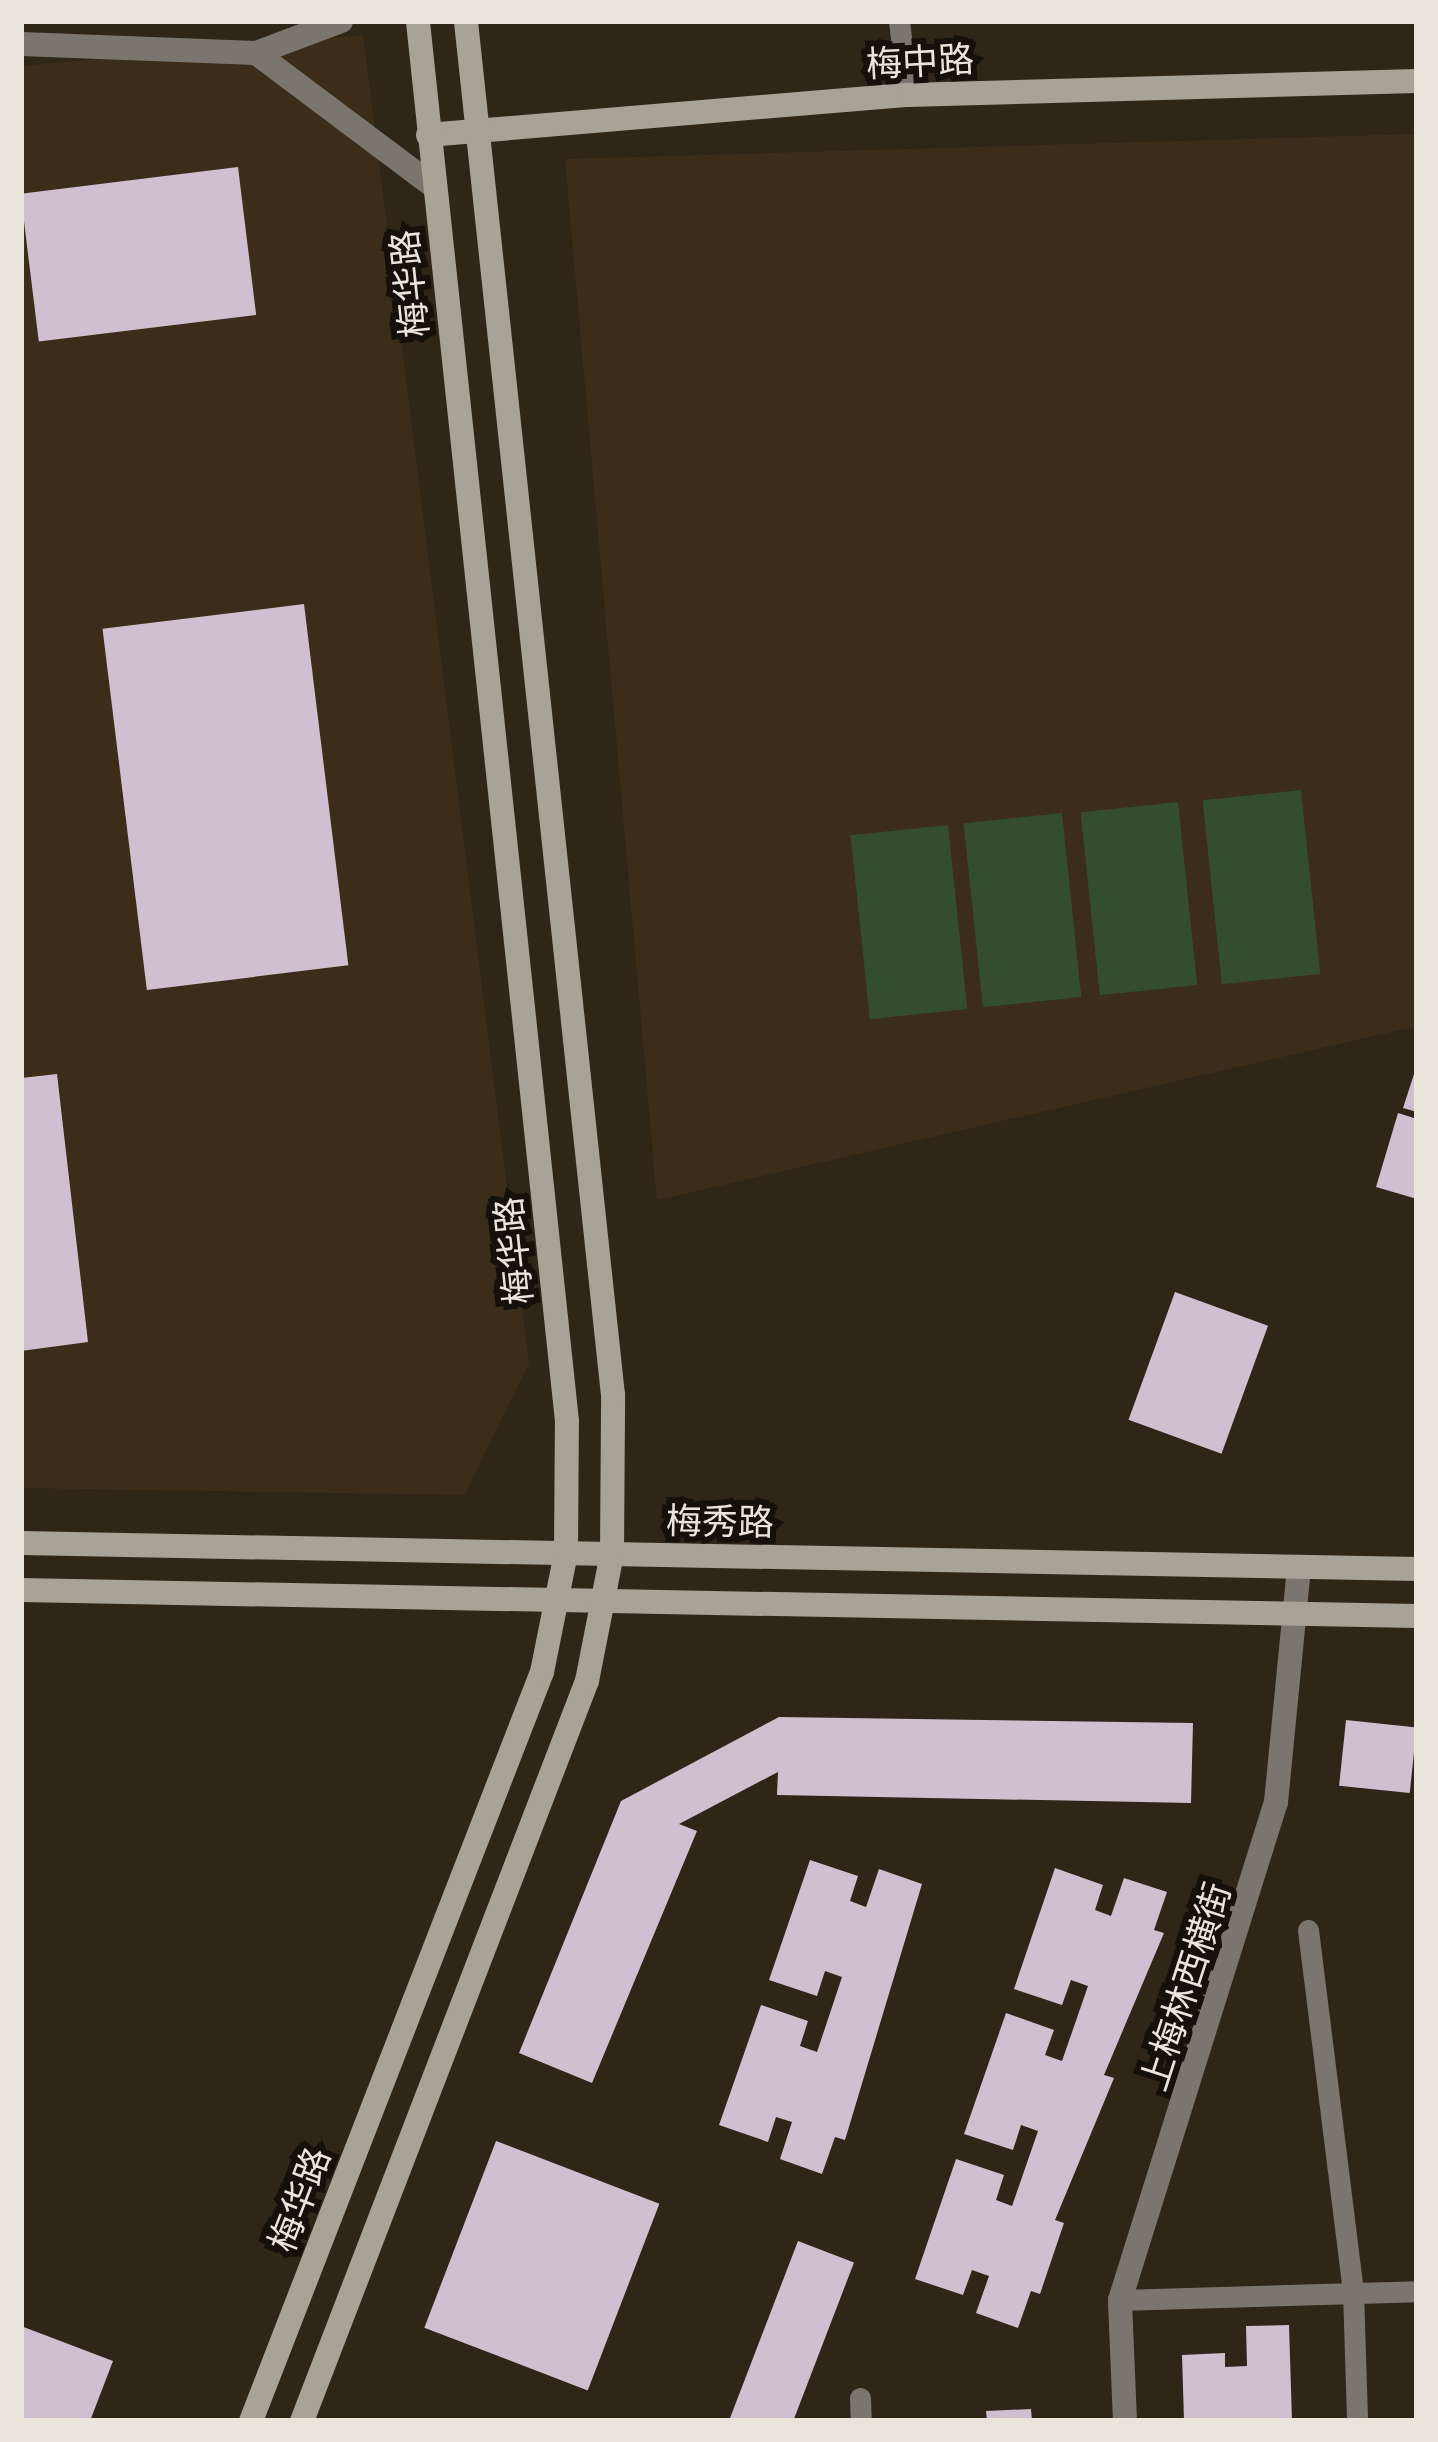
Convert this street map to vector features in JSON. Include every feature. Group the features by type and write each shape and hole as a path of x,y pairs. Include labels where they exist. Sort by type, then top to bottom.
{"main road":[{"name":"梅华路","path":"250,2421 542,1672 566,1553 567,1421 418,21"},
{"path":"302,2421 587,1681 613,1554 613,1395 466,21"},
{"name":"梅中路","path":"428,136 908,95 1417,81"},
{"name":"梅秀路","path":"21,1543 1417,1569"},
{"path":"21,1590 1417,1616"}],"street":[{"path":"21,44 256,52 341,21"},
{"path":"256,52 434,186"},
{"name":"上梅林西横街","path":"1125,2421 1120,2300 1256,1882 1288,1741 1299,1567"}],"lane":[{"path":"899,21 908,95"},
{"path":"1307,1930 1353,2291 1357,2421"},
{"path":"1120,2300 1417,2290"},
{"path":"860,2398 861,2421"}],"shaded area":[{"path":"363,35 529,1364 464,1495 21,1488 21,66"},
{"path":"1417,134 1417,1026 657,1200 565,159"}],"green space":[{"path":"1301,790 1320,974 1222,984 1203,800"},
{"path":"1178,802 1197,985 1100,995 1081,812"},
{"path":"1062,813 1081,997 983,1007 964,823"},
{"path":"948,825 967,1009 870,1019 851,835"}],"building":[{"path":"238,167 256,315 39,342 21,194"},
{"path":"304,604 348,965 147,990 103,629"},
{"path":"1417,1068 1417,1112 1403,1108"},
{"path":"57,1074 88,1342 21,1351 21,1078"},
{"path":"1398,1113 1417,1119 1417,1199 1376,1187"},
{"path":"1175,1292 1268,1326 1222,1454 1128,1420"},
{"path":"779,1717 1193,1723 1191,1803 777,1795 778,1772 679,1824 697,1831 592,2083 519,2053 621,1801"},
{"path":"1346,1720 1417,1727 1410,1793 1339,1786"},
{"path":"810,1860 858,1876 850,1901 866,1907 879,1869 922,1884 845,2140 835,2137 822,2174 780,2159 792,2122 776,2117 768,2142 719,2125 761,2005 808,2021 800,2046 817,2052 842,1977 825,1971 817,1996 769,1980"},
{"path":"1055,1868 1103,1885 1095,1910 1111,1916 1124,1878 1167,1892 1154,1930 1164,1933 1104,2075 1114,2078 1055,2220 1064,2223 1040,2294 1031,2291 1018,2328 976,2313 989,2276 972,2270 963,2295 915,2279 956,2159 1004,2175 996,2200 1012,2206 1038,2131 1021,2125 1013,2150 964,2134 1006,2013 1054,2030 1045,2055 1062,2061 1088,1986 1071,1980 1062,2005 1014,1989"},
{"path":"496,2141 659,2204 588,2390 424,2328"},
{"path":"798,2241 854,2263 793,2421 729,2420"},
{"path":"1289,2325 1292,2421 1184,2421 1182,2355 1225,2353 1225,2367 1247,2366 1246,2326"},
{"path":"21,2326 113,2361 90,2421 21,2421"},
{"path":"1031,2409 1032,2421 987,2421 986,2411"}]}
